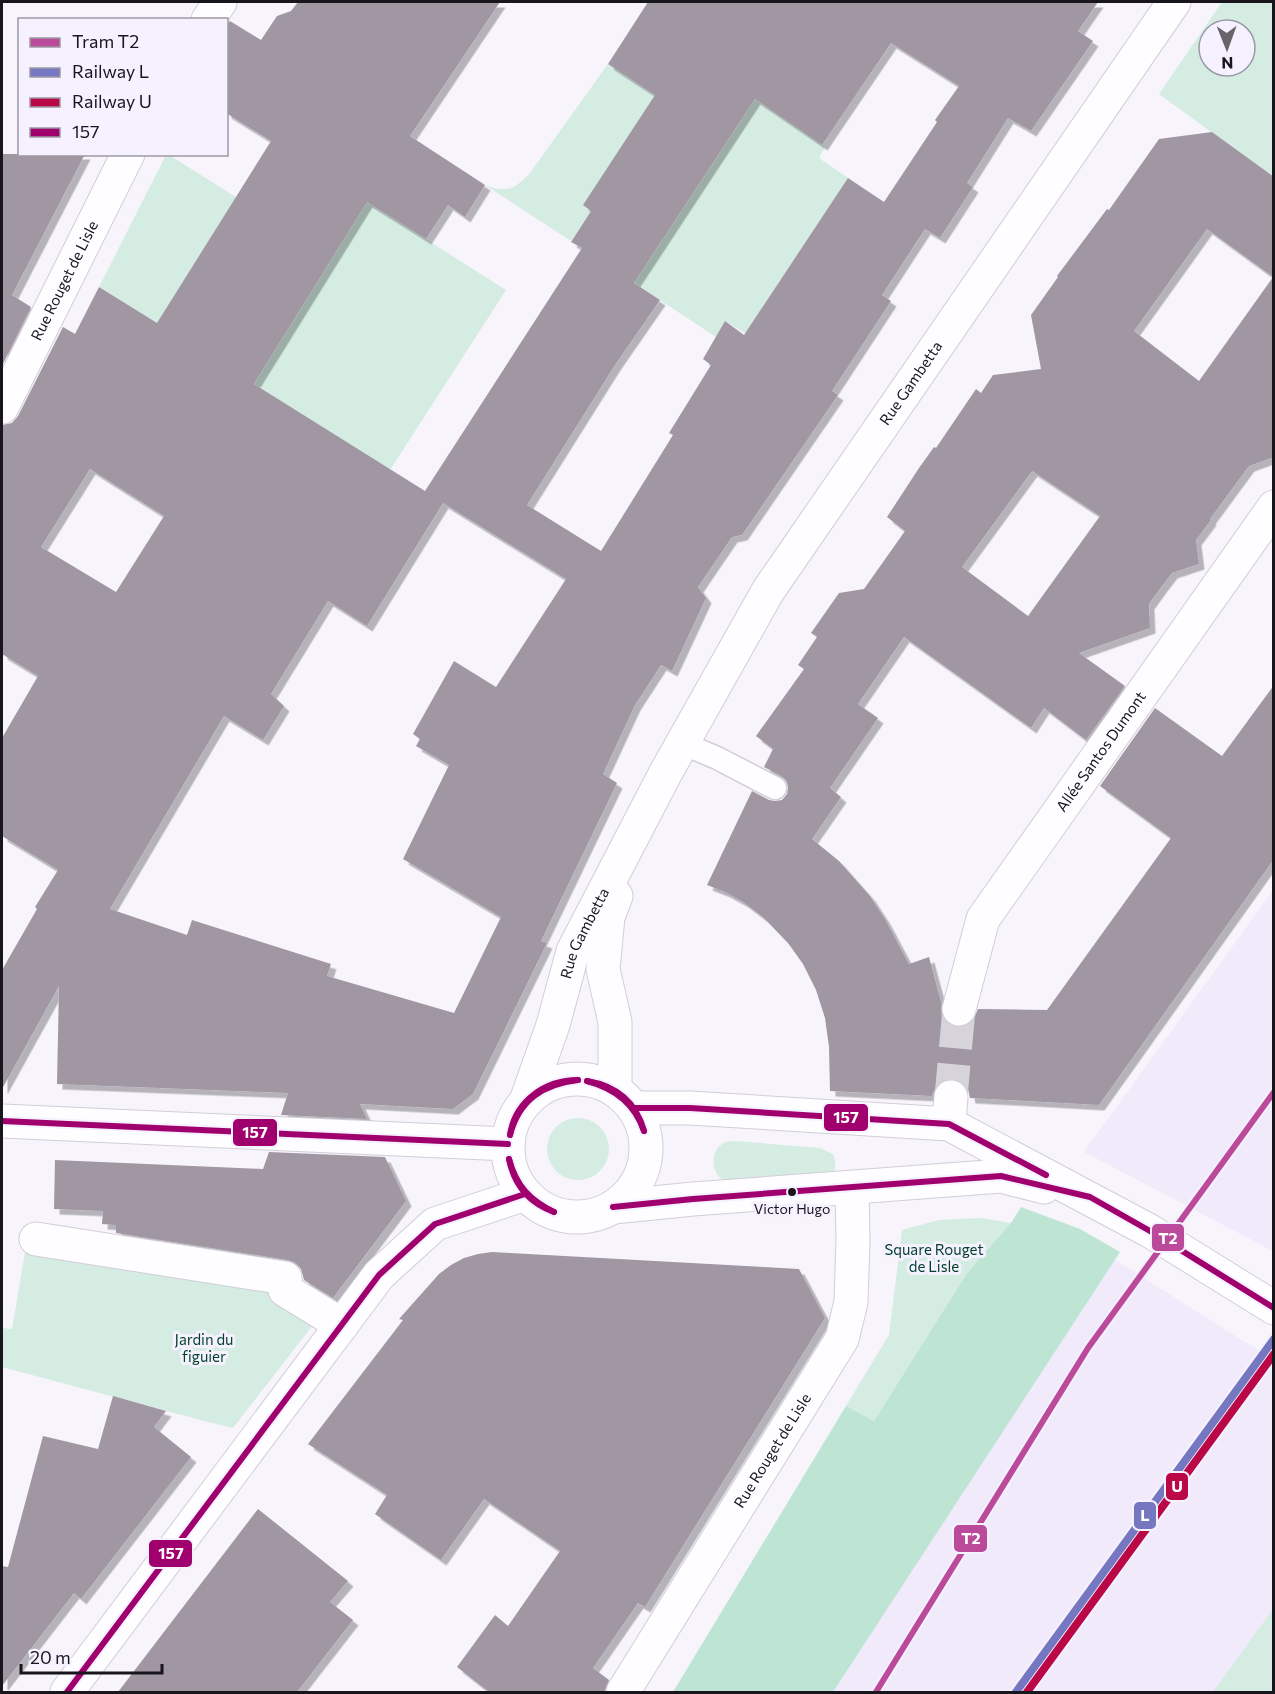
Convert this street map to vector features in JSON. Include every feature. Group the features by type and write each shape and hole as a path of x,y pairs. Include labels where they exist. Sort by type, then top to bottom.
{"street":[{"path":"209,18 220,2"},
{"name":"Rue Gambetta","path":"526,1101 553,1025 573,951 664,774 768,591 1174,2"},
{"name":"Rue Rouget de Lisle","path":"2,407 127,156"},
{"name":"Allée Santos Dumont","path":"959,1009 983,919 1274,507"},
{"name":"Rue Gambetta","path":"624,1099 615,1022 603,969 608,917 664,774"},
{"path":"578,1079 597,1082 624,1099 644,1128 646,1150 642,1173 630,1192 613,1207 596,1215 577,1217 557,1214 540,1206 525,1194 515,1179 509,1162 508,1144 517,1114 526,1101 541,1089 559,1081 578,1079"},
{"path":"624,1099 690,1108 950,1111 1274,1308"},
{"path":"2,1121 508,1144"},
{"path":"613,1207 1001,1176 1090,1197"},
{"name":"Rue Rouget de Lisle","path":"623,1692 842,1339 851,1302 854,1240 852,1188"},
{"path":"67,1692 379,1275 435,1224 525,1194"},
{"path":"36,1239 285,1278 285,1290 342,1325"}],"lane":[{"path":"682,743 775,788"}],"shaded area":[{"path":"1273,890 1273,1251 1084,1152"},
{"path":"1103,1252 1273,1360 1273,1611 1214,1692 685,1692"}],"green space":[{"path":"1222,2 1273,2 1273,177 1159,94 1197,39 1197,78 1257,78 1257,18 1211,18"},
{"path":"692,57 583,205 591,211 571,241 485,185 504,189 524,179 608,64 641,86"},
{"path":"755,99 825,147 819,158 851,180 826,217 823,216 769,298 748,335 725,321 716,337 634,283"},
{"path":"165,156 171,156 236,197 157,324 99,287"},
{"path":"367,202 506,290 390,470 254,384"},
{"path":"578,1118 590,1120 600,1127 607,1137 609,1149 607,1161 600,1171 590,1178 578,1180 566,1178 556,1171 549,1161 547,1149 549,1137 556,1127 566,1120"},
{"path":"736,1141 820,1148 833,1154 834,1171 833,1174 729,1182 716,1173 714,1158 721,1145"},
{"path":"1021,1207 1080,1229 1120,1252 833,1692 673,1692 846,1406 874,1421 967,1273 1011,1223"},
{"name":"Square Rouget de Lisle","path":"981,1218 1011,1223 967,1273 874,1421 846,1406 889,1335 902,1230 939,1220"},
{"name":"Jardin du figuier","path":"26,1247 266,1288 316,1321 233,1428 208,1422 2,1367 2,1328 12,1329"},
{"path":"1273,1609 1273,1692 1213,1692"}],"building":[{"path":"298,2 500,2 410,136 485,185 465,217 448,205 426,239 367,202 254,384 425,491 582,248 571,242 591,211 583,205 655,95 608,64 648,2 1098,2 1078,31 1093,41 1031,131 1008,118 967,183 973,187 940,238 925,229 882,295 891,301 832,391 838,395 742,535 732,537 698,587 706,598 672,671 661,665 635,705 603,774 617,783 541,941 547,943 473,1094 453,1109 360,1104 367,1119 281,1115 288,1093 57,1084 59,986 2,1089 2,970 37,909 35,907 58,870 2,836 2,738 38,676 2,654 2,425 12,423 18,416 63,327 75,334 99,287 157,323 271,141 228,114 228,24 230,21 261,40 277,16 291,11","holes":["891,43 959,86 884,202 848,178 744,335 725,321 703,359 711,365 669,433 673,435 601,551 527,505 615,365 660,300 634,283 755,99 822,145","90,469 164,516 116,592 41,547","443,503 566,579 496,687 454,661 413,734 420,739 416,746 449,765 403,859 501,917 454,1013 327,976 331,964 192,920 187,935 110,909 224,716 263,740 284,706 271,694 328,601 367,626"]},
{"path":"1212,132 1274,177 1274,457 1249,466 1210,519 1196,540 1199,564 1172,573 1149,604 1150,628 1079,653 1125,686 1086,740 1044,708 1031,728 904,637 858,704 878,718 830,788 841,797 812,839 839,861 870,896 909,964 929,957 941,1002 941,1014 946,1023 955,1027 964,1027 972,1023 978,1009 1047,1010 1171,838 1100,786 1155,708 1222,756 1274,685 1274,859 1099,1105 970,1098 968,1089 962,1082 952,1078 943,1080 936,1086 932,1096 830,1091 829,1047 825,1018 816,990 803,964 788,943 764,918 743,902 707,885 752,791 775,801 782,800 787,794 786,780 764,767 773,749 756,736 804,669 798,665 817,637 811,633 839,593 864,589 905,531 887,517 976,389 981,393 993,375 1041,369 1031,315 1057,276 1107,209 1109,210 1159,139","holes":["1207,229 1273,277 1199,381 1134,331","1032,471 1100,516 1028,616 962,567"]},
{"path":"2,154 84,156 12,295 31,307 2,366"},
{"path":"269,1152 385,1157 406,1201 333,1298 304,1280 301,1269 296,1263 288,1260 116,1233 116,1225 102,1224 103,1211 54,1209 55,1160 263,1169"},
{"path":"492,1252 799,1269 825,1318 645,1607 638,1603 593,1668 609,1680 604,1692 489,1692 457,1667 495,1615 508,1626 560,1551 484,1499 441,1560 375,1514 387,1495 308,1444 403,1320 399,1319 439,1274 464,1258"},
{"path":"113,1396 166,1411 154,1427 191,1457 81,1599 74,1593 2,1686 2,1566 8,1567 43,1436 98,1449"},
{"path":"258,1509 348,1581 330,1602 353,1620 297,1692 118,1692"}],"tunnel":[{"path":"951,1097 959,1009"}],"tram line":[{"name":"T2","path":"876,1692 1088,1348 1274,1092"}],"rail line":[{"name":"L","path":"1016,1692 1274,1339"},
{"name":"U","path":"1027,1692 1274,1354"}],"transit line":[{"name":"157","path":"510,1135 518,1112 534,1095 554,1084 578,1080"},
{"name":"157","path":"510,1135 520,1112 534,1096 554,1085 578,1080"},
{"name":"157","path":"587,1081 598,1083 624,1097 636,1112 644,1131"},
{"name":"157","path":"587,1081 606,1088 622,1098 635,1113 644,1131"},
{"name":"157","path":"633,1108 690,1108 949,1124 1046,1175"},
{"name":"157","path":"2,1121 508,1144"},
{"name":"157","path":"509,1159 525,1191 554,1212"},
{"name":"157","path":"509,1159 515,1177 524,1192 537,1203 554,1212"},
{"name":"157","path":"613,1207 1001,1176 1090,1197 1150,1231 1274,1308"},
{"name":"157","path":"67,1692 379,1275 435,1224 525,1194"}],"place":[{"name":"Victor Hugo","path":"792,1192"}]}
